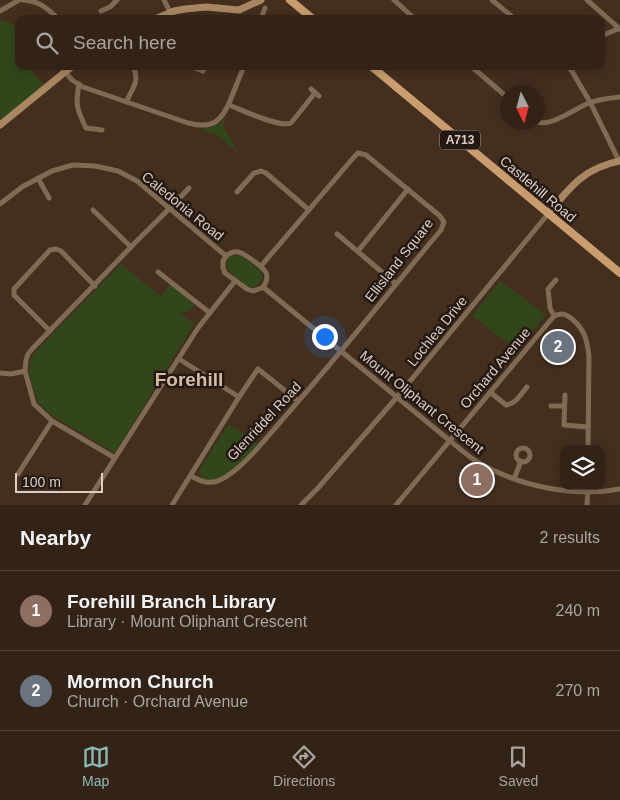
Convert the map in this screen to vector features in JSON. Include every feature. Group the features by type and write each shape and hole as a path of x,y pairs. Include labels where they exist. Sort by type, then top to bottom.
{"main road":[{"path":"290,0 308,15"},
{"name":"Castlehill Road","path":"376,70 548,214 619,269"}],"street":[{"path":"0,11 21,0 33,0 42,4 54,15"},
{"path":"102,11 110,7 117,0"},
{"path":"164,0 170,12"},
{"path":"164,15 170,12 197,8 239,10 262,0"},
{"path":"394,0 411,15"},
{"path":"492,0 510,15"},
{"path":"586,0 604,15"},
{"path":"262,15 265,8"},
{"path":"605,16 620,28 605,34"},
{"path":"0,125 68,70"},
{"path":"126,102 136,80 134,70"},
{"path":"65,72 72,80 79,84 188,123 204,126 220,119 227,110 242,70"},
{"path":"476,70 500,91"},
{"path":"548,214 566,191 579,179 605,164 620,161 590,102 571,70"},
{"path":"79,84 76,100 86,128 102,130"},
{"path":"229,104 286,125 291,123 315,93"},
{"path":"545,123 552,122 590,102 620,97"},
{"name":"Ellisland Square","path":"261,266 358,153 366,155 440,216 444,222 441,230 341,350"},
{"name":"Caledonia Road","path":"0,204 22,187 38,178 52,171 73,165 95,166 118,171 137,181 226,256"},
{"path":"238,192 254,173 261,171 266,173 309,210"},
{"path":"38,178 49,198"},
{"path":"115,458 52,421 34,404 26,371 26,360 28,354 189,188"},
{"path":"358,251 408,190"},
{"path":"93,210 131,247"},
{"name":"Lochlea Drive","path":"301,505 397,397 548,214"},
{"path":"336,234 396,284"},
{"path":"50,331 14,295 14,288 50,250 56,248 61,251 95,286"},
{"path":"231,252 242,252 261,266 266,271 267,277 263,287 257,290 250,290 235,281 224,271 223,264 226,256 231,252"},
{"path":"158,272 210,313"},
{"path":"556,280 548,289 550,308 554,316 567,315 577,323 585,334 588,344 588,445"},
{"path":"85,505 198,328 235,281"},
{"name":"Mount Oliphant Crescent","path":"263,287 479,463 514,479 551,489 560,489"},
{"name":"Orchard Avenue","path":"396,505 554,316"},
{"name":"Glenriddel Road","path":"191,476 210,483 227,476 238,467 258,447 341,350"},
{"path":"179,359 238,397"},
{"path":"172,505 238,397 258,369 298,401"},
{"path":"0,374 26,371"},
{"path":"490,392 506,405 509,405 515,402 527,386"},
{"path":"565,395 564,426 588,427"},
{"path":"551,406 564,406"},
{"path":"18,474 52,421"},
{"path":"514,479 521,461"},
{"name":"Mount Oliphant Crescent","path":"605,489 620,489"},
{"path":"587,505 588,490"}],"green space":[{"path":"0,21 5,21 15,27 15,70 31,70 46,87 0,125"},
{"path":"226,117 223,126 238,152 217,135 201,130 220,124"},
{"path":"234,255 241,256 259,269 262,278 258,285 250,287 230,271 226,265 227,261"},
{"path":"121,264 165,300 161,296 170,284 194,305 189,312 180,313 194,324 115,453 48,413 38,402 29,371 30,361 36,351"},
{"path":"500,281 546,315 517,350 472,316"},
{"path":"228,425 259,444 228,473 213,479 204,478 199,471"}],"place":[{"name":"Mormon Church","path":"558,347"},
{"name":"Forehill Branch Library","path":"477,480"}],"district":[{"name":"Forehill","path":"189,379"}]}
